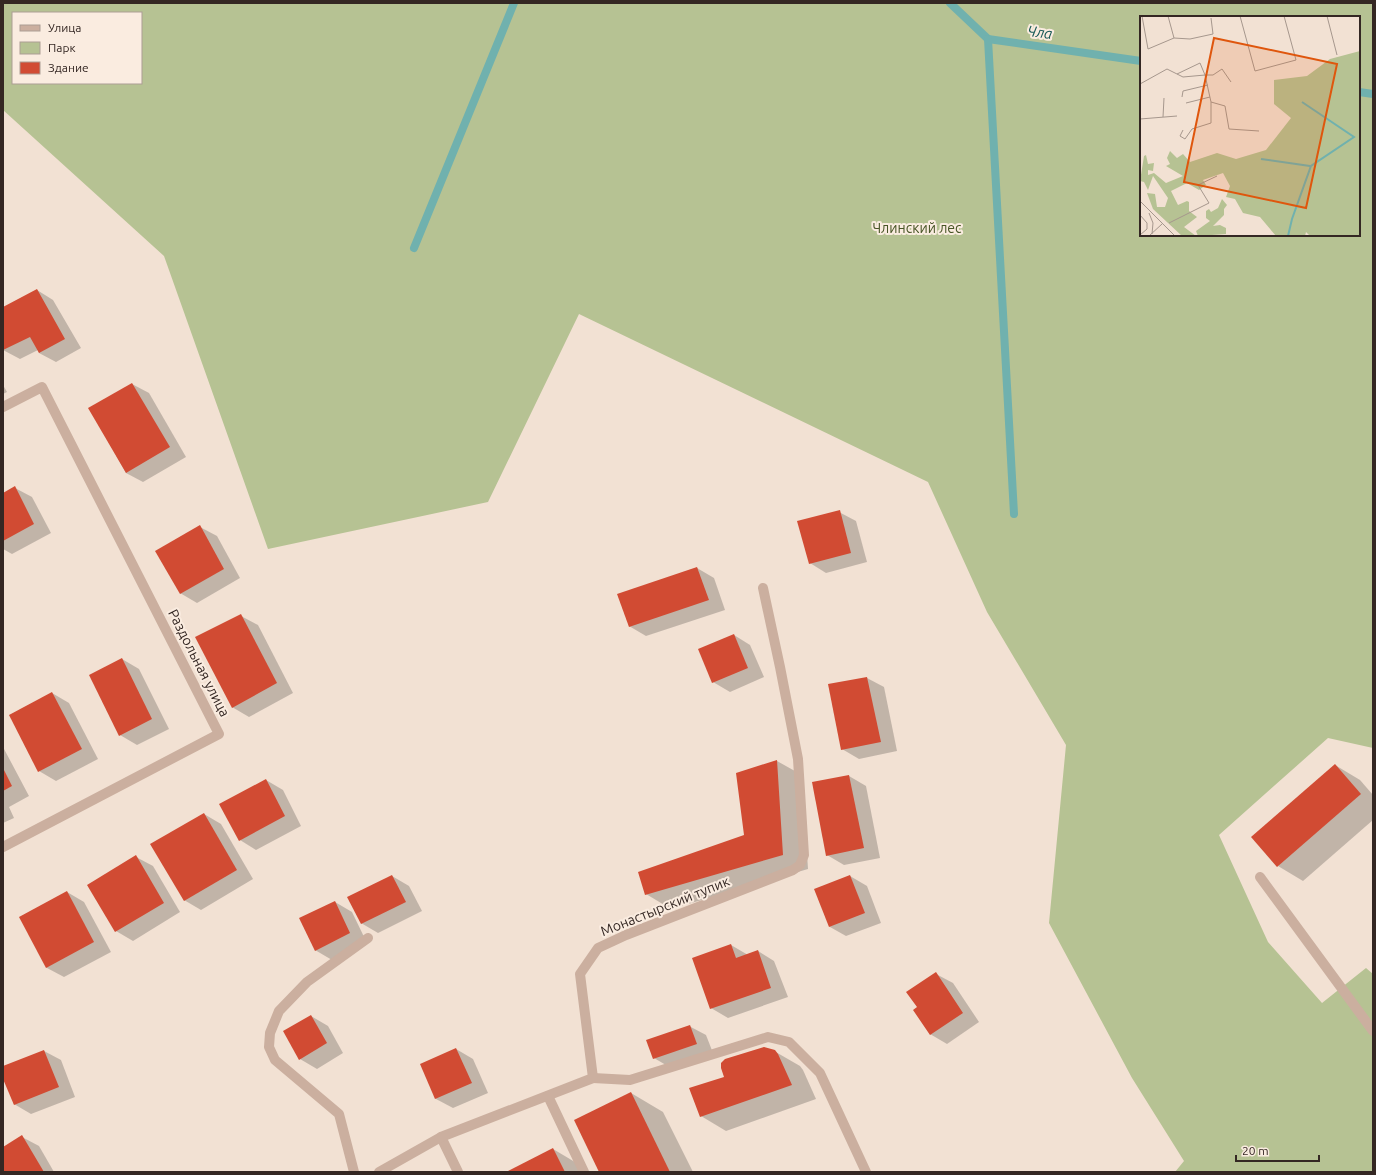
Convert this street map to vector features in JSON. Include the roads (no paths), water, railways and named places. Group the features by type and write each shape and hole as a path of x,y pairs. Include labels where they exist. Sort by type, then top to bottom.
{"street":[{"name":"Раздольная улица","path":"3,407 42,387 219,734 3,847"},
{"name":"Монастырский тупик","path":"593,1078 580,974 598,948 626,935 793,870 800,865 804,855 798,758 763,588"},
{"path":"1260,877 1373,1031"},
{"path":"354,1172 339,1114 275,1060 269,1047 270,1033 279,1011 307,982 368,938"},
{"path":"380,1172 441,1138 593,1078 630,1080 768,1036 789,1042 820,1073 866,1172"},
{"path":"548,1096 584,1172"},
{"path":"441,1138 458,1172"}],"waterway":[{"path":"414,248 514,3"},
{"name":"Чла","path":"950,3 988,39 1140,61"},
{"path":"988,39 1014,514"},
{"name":"Чла","path":"1360,92 1373,94"}],"park label":[{"name":"Члинский лес","path":"917,228"}]}
